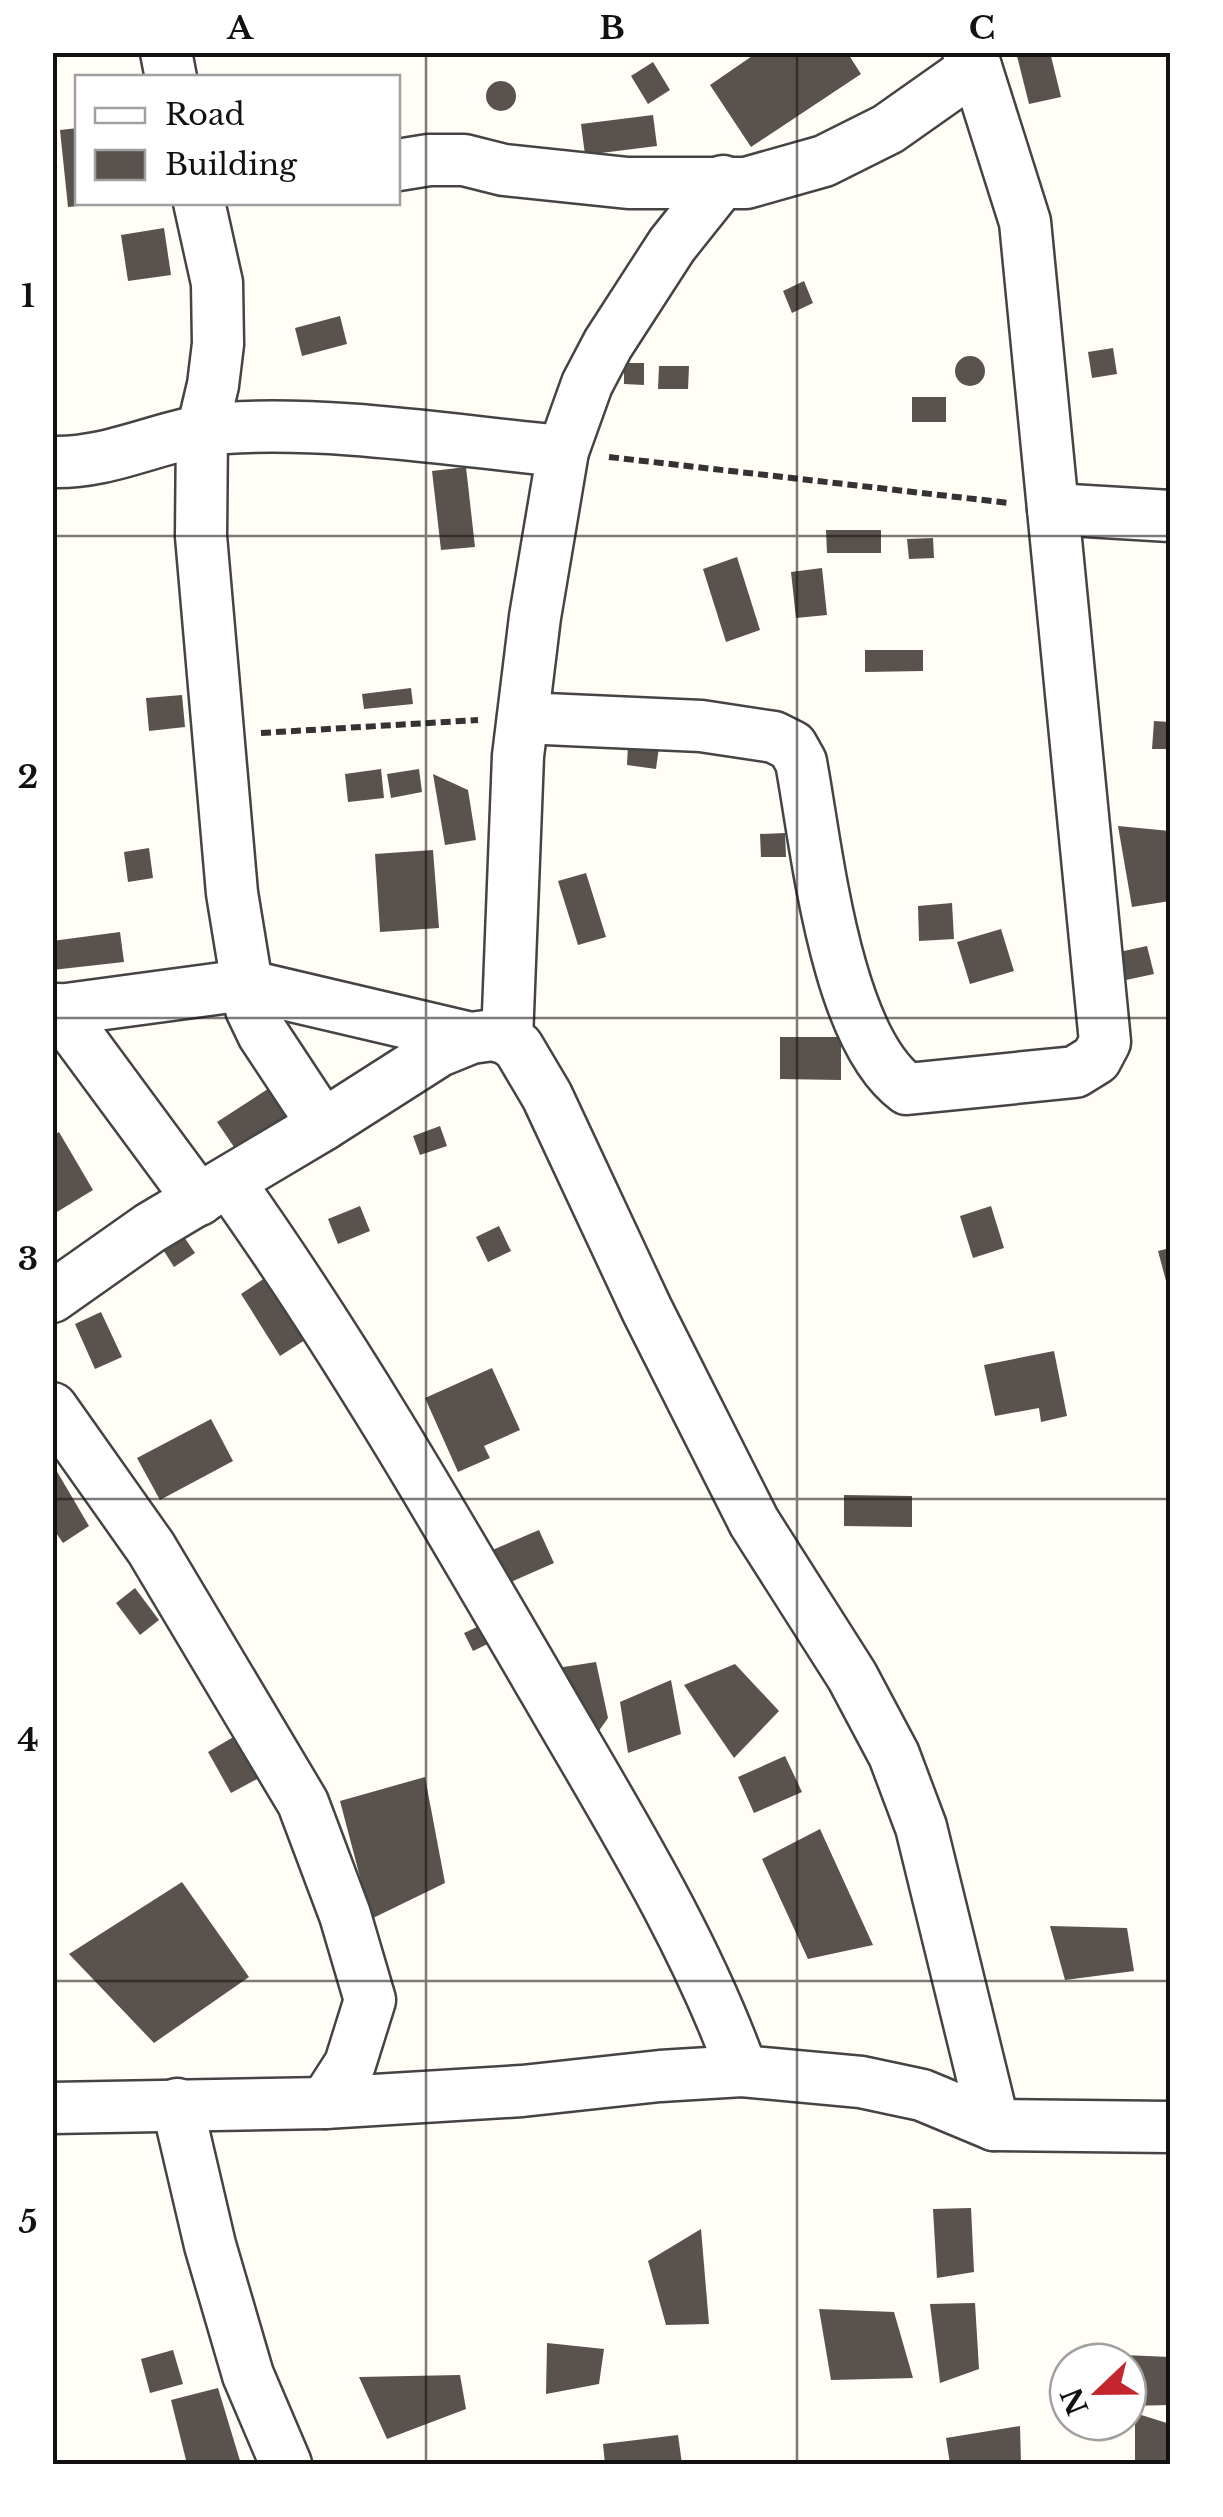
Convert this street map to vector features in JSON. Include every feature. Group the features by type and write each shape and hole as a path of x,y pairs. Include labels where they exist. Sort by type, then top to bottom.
{"street":[{"path":"400,165 464,160 504,170 628,183 746,183 824,161 888,129 972,60 1025,222 1105,1042 1096,1059 1075,1072 907,1089 879,1060 856,1012 834,945 801,762 792,746 774,737 701,726 523,718"},
{"path":"489,1038 535,618 563,452 587,384 608,344 672,245 723,181"},
{"path":"200,205 218,298 218,344 202,431 202,536 232,893 251,1010 324,1125"},
{"path":"52,462 102,460 202,431 344,431 563,452"},
{"path":"1053,508 1170,516"},
{"path":"55,1010 246,985 489,1038 526,1058 754,1522 852,1676 894,1755 922,1827 994,2125"},
{"path":"55,1010 214,1191 378,1408 600,1786 688,1950 726,2027 742,2071"},
{"path":"52,1298 150,1228 324,1125 438,1051 489,1038"},
{"path":"52,1408 151,1548 303,1804 346,1915 370,2000 350,2064 325,2103"},
{"path":"52,2108 325,2103 742,2071 861,2082 922,2094 994,2125 1170,2127"},
{"path":"176,2104 210,2246 248,2375 286,2464"}],"path":[{"path":"563,452 1053,508"},
{"path":"220,735 523,718"}],"building":[{"path":"758,52 847,52 861,74 751,147 710,85"},
{"path":"1016,52 1050,52 1061,97 1029,104"},
{"path":"653,62 670,90 648,104 631,76"},
{"path":"501,81 512,85 516,96 512,107 501,111 490,107 486,96 490,85"},
{"path":"653,115 657,146 585,155 581,124"},
{"path":"75,128 75,205 89,205 68,207 60,130"},
{"path":"164,228 171,275 128,281 121,235"},
{"path":"804,281 813,303 792,313 783,291"},
{"path":"340,316 347,344 302,356 295,328"},
{"path":"1113,348 1117,374 1092,378 1088,352"},
{"path":"970,356 981,360 985,371 981,382 970,386 959,382 955,371 959,360"},
{"path":"624,363 644,363 644,385 624,384"},
{"path":"659,366 689,366 688,389 658,389"},
{"path":"912,397 946,397 946,422 912,422"},
{"path":"466,467 475,547 441,550 432,471"},
{"path":"826,530 881,530 881,553 827,553"},
{"path":"933,538 934,558 909,559 907,539"},
{"path":"737,557 760,630 726,642 703,569"},
{"path":"822,568 827,615 796,618 791,572"},
{"path":"865,650 923,650 923,671 865,672"},
{"path":"411,688 413,704 364,709 362,694"},
{"path":"182,695 185,727 149,731 146,698"},
{"path":"1154,721 1170,722 1170,749 1152,749"},
{"path":"628,745 659,747 656,769 627,765"},
{"path":"381,769 384,798 348,802 345,774"},
{"path":"419,769 422,792 391,798 387,774"},
{"path":"433,774 468,790 476,840 445,845"},
{"path":"1118,826 1170,831 1170,901 1132,907"},
{"path":"785,833 786,857 761,857 760,834"},
{"path":"149,848 153,878 128,882 124,852"},
{"path":"433,850 439,928 380,932 375,854"},
{"path":"586,873 606,937 578,945 558,881"},
{"path":"952,903 954,939 919,941 918,906"},
{"path":"1001,929 1014,971 970,984 957,942"},
{"path":"120,932 124,962 52,970 52,941"},
{"path":"1147,946 1154,974 1126,980 1119,952"},
{"path":"780,1037 841,1037 841,1080 780,1079"},
{"path":"274,1085 293,1112 236,1150 217,1122"},
{"path":"440,1126 447,1146 420,1155 413,1136"},
{"path":"59,1132 93,1190 52,1215 52,1136"},
{"path":"360,1206 370,1231 338,1244 328,1219"},
{"path":"991,1206 1004,1248 973,1258 960,1216"},
{"path":"499,1226 511,1251 488,1262 476,1237"},
{"path":"182,1234 195,1253 174,1267 162,1248"},
{"path":"1170,1248 1170,1280 1166,1281 1158,1251"},
{"path":"268,1276 308,1338 280,1356 241,1294"},
{"path":"101,1312 122,1357 95,1369 75,1324"},
{"path":"1054,1351 1067,1416 1041,1422 1039,1408 995,1416 984,1365"},
{"path":"492,1368 520,1430 484,1446 490,1458 458,1472 425,1398"},
{"path":"211,1419 233,1461 160,1500 137,1458"},
{"path":"52,1463 89,1526 63,1543 52,1527"},
{"path":"844,1495 912,1496 912,1527 844,1526"},
{"path":"539,1530 554,1563 504,1585 490,1551"},
{"path":"135,1588 159,1620 140,1635 116,1603"},
{"path":"488,1622 496,1640 473,1651 464,1633"},
{"path":"596,1662 608,1718 596,1735 557,1668"},
{"path":"735,1664 779,1711 734,1758 684,1685"},
{"path":"671,1680 681,1734 628,1753 620,1702"},
{"path":"235,1736 259,1778 231,1793 208,1752"},
{"path":"785,1756 802,1792 754,1813 738,1777"},
{"path":"425,1777 445,1883 371,1919 340,1801"},
{"path":"820,1829 873,1945 808,1959 762,1859"},
{"path":"182,1882 249,1977 154,2043 69,1954"},
{"path":"1050,1926 1127,1928 1134,1971 1065,1980"},
{"path":"971,2208 974,2272 937,2278 933,2209"},
{"path":"701,2229 709,2324 666,2325 648,2261"},
{"path":"975,2303 979,2369 940,2383 930,2304"},
{"path":"819,2309 894,2312 913,2378 831,2380"},
{"path":"547,2343 604,2349 599,2384 546,2394"},
{"path":"173,2350 183,2384 150,2393 141,2359"},
{"path":"1148,2356 1170,2357 1170,2405 1148,2406"},
{"path":"460,2375 466,2409 387,2439 359,2377"},
{"path":"218,2388 241,2464 187,2464 171,2400"},
{"path":"1148,2417 1170,2424 1170,2464 1135,2464 1135,2442 1148,2442"},
{"path":"1020,2426 1021,2464 950,2464 946,2438"},
{"path":"678,2435 682,2464 605,2464 603,2444"}]}
